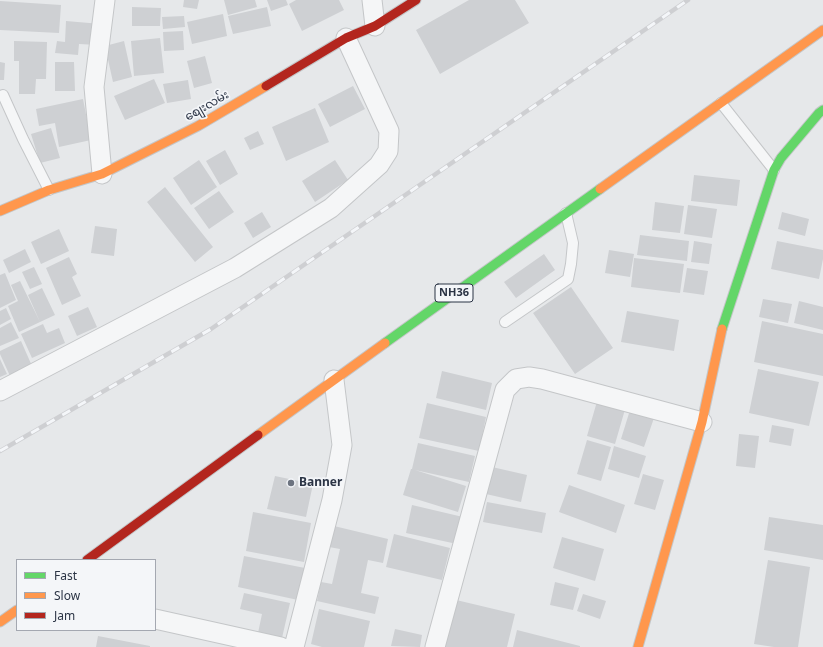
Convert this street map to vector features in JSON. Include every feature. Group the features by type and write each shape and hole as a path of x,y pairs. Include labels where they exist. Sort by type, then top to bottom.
{"main road":[{"name":"စျေးလမ်း","path":"0,211 49,190 102,174 198,126 346,38 375,26 416,0"},
{"name":"NH36","path":"88,559 334,380 823,30"},
{"path":"638,647 702,422 722,330 774,170 781,158 823,110"},
{"path":"0,622 16,611"}],"street":[{"path":"102,174 94,88 105,0"},
{"path":"372,0 375,26"},
{"path":"0,391 235,268 331,208 379,165 388,151 389,131 346,38"},
{"path":"435,647 505,390 516,379 529,377 542,379 702,422"},
{"path":"294,647 332,500 342,445 334,380"},
{"path":"156,619 281,647"}],"lane":[{"path":"3,95 49,190"},
{"path":"721,103 774,170"},
{"path":"505,322 568,279 573,243 566,213"}],"building":[{"path":"184,0 199,0 197,9 183,7"},
{"path":"224,0 255,0 257,7 228,15"},
{"path":"267,0 286,0 288,5 271,11"},
{"path":"296,0 339,0 344,10 302,31 289,4"},
{"path":"469,0 515,0 529,23 440,74 416,30"},
{"path":"0,1 61,5 59,33 0,30"},
{"path":"132,7 161,8 160,26 132,26"},
{"path":"267,7 271,26 233,34 228,16"},
{"path":"223,14 227,36 192,44 187,22"},
{"path":"184,16 185,27 163,29 162,17"},
{"path":"66,21 101,24 98,45 79,44 78,55 55,53 57,41 65,42"},
{"path":"183,31 184,50 164,51 163,32"},
{"path":"160,38 164,73 134,76 131,41"},
{"path":"14,41 47,42 46,79 36,79 35,94 19,94 19,61 14,61"},
{"path":"124,41 132,77 113,82 105,46"},
{"path":"205,56 212,83 194,88 187,61"},
{"path":"0,62 5,63 4,80 0,80"},
{"path":"55,62 74,62 75,91 55,91"},
{"path":"154,79 165,103 125,120 114,96"},
{"path":"188,80 191,99 167,103 163,84"},
{"path":"353,86 365,109 330,127 318,104"},
{"path":"83,99 91,140 59,147 55,123 39,126 36,109"},
{"path":"315,108 329,142 286,161 272,127"},
{"path":"51,128 60,158 40,163 31,134"},
{"path":"258,131 264,144 250,150 244,138"},
{"path":"225,150 238,174 220,185 206,161"},
{"path":"199,160 217,187 191,205 173,178"},
{"path":"335,160 348,180 315,202 302,181"},
{"path":"694,175 740,180 737,206 691,201"},
{"path":"165,187 213,247 195,262 147,202"},
{"path":"219,191 234,212 209,229 194,208"},
{"path":"655,202 684,206 680,233 652,230"},
{"path":"688,205 717,209 712,238 684,234"},
{"path":"262,212 271,227 253,238 244,223"},
{"path":"782,212 809,219 805,236 778,229"},
{"path":"95,226 117,229 114,256 91,253"},
{"path":"59,229 69,251 41,264 31,242"},
{"path":"640,235 689,241 687,261 637,255"},
{"path":"694,241 712,244 709,264 691,262"},
{"path":"777,241 823,250 823,259 819,279 771,269"},
{"path":"25,249 31,262 9,273 3,260"},
{"path":"609,250 634,254 630,277 605,273"},
{"path":"544,254 555,270 516,298 504,282"},
{"path":"69,257 77,274 72,277 81,296 62,305 46,268"},
{"path":"634,258 684,264 680,293 631,287"},
{"path":"34,267 42,284 30,289 22,272"},
{"path":"687,268 708,271 704,295 683,292"},
{"path":"5,273 16,300 0,308 0,275"},
{"path":"20,281 40,322 19,332 8,306 18,301 11,285"},
{"path":"571,287 613,348 575,374 533,313"},
{"path":"42,288 55,315 40,322 28,295"},
{"path":"763,299 792,304 788,323 759,317"},
{"path":"799,301 823,307 823,330 794,323"},
{"path":"88,307 97,327 77,336 68,316"},
{"path":"6,308 11,319 0,325 0,311"},
{"path":"627,311 679,320 674,351 621,342"},
{"path":"762,321 823,334 823,376 754,362"},
{"path":"11,322 19,338 0,346 0,328"},
{"path":"43,324 47,333 59,328 65,343 32,358 21,334"},
{"path":"21,341 32,366 10,376 0,351"},
{"path":"0,359 7,374 0,377"},
{"path":"758,369 819,382 809,426 749,413"},
{"path":"442,371 492,383 486,410 436,398"},
{"path":"598,398 626,406 615,444 587,436"},
{"path":"427,403 486,417 479,451 419,438"},
{"path":"630,410 654,418 644,447 621,439"},
{"path":"772,425 794,429 791,446 769,442"},
{"path":"739,434 759,436 755,468 736,466"},
{"path":"587,440 611,447 601,481 577,474"},
{"path":"418,443 475,456 469,482 415,470 466,486 458,512 403,495 412,469"},
{"path":"614,446 646,456 639,478 608,469"},
{"path":"492,467 527,475 521,502 486,494"},
{"path":"643,474 664,480 655,510 634,504"},
{"path":"275,476 313,484 306,517 267,509"},
{"path":"569,485 625,505 616,533 559,512"},
{"path":"487,502 546,513 542,533 483,522"},
{"path":"412,505 463,517 457,544 406,533"},
{"path":"253,512 311,523 304,562 246,551"},
{"path":"769,517 823,525 823,560 764,550"},
{"path":"334,526 388,539 383,563 368,560 361,593 379,597 375,614 317,601 321,582 332,584 340,549 329,547"},
{"path":"394,534 450,548 442,580 386,567"},
{"path":"562,537 604,549 595,581 553,568"},
{"path":"244,556 305,568 298,600 238,587"},
{"path":"768,560 810,567 798,647 774,647 754,644"},
{"path":"555,582 579,588 573,610 550,605"},
{"path":"244,593 290,603 282,638 258,633 262,614 240,609"},
{"path":"583,594 606,601 600,619 577,611"},
{"path":"452,599 515,614 507,647 441,647"},
{"path":"319,609 370,621 364,647 322,647 311,644"},
{"path":"395,629 422,635 420,647 391,646"},
{"path":"517,630 580,646 580,647 513,647"},
{"path":"98,636 150,646 150,647 96,647"}],"railway":[{"path":"0,451 211,329 688,0"}],"traffic: fast":[{"path":"722,329 774,170 781,158 823,110"},
{"path":"385,343 600,189"}],"traffic: slow":[{"path":"600,189 823,30"},
{"path":"0,211 49,190 102,174 198,126 266,86"},
{"path":"638,647 702,422 722,329"},
{"path":"258,435 385,343"},
{"path":"0,622 16,611"}],"traffic: jam":[{"path":"266,86 346,38 375,26 416,0"},
{"path":"88,559 258,435"}],"place":[{"name":"Banner","path":"291,483"}]}
